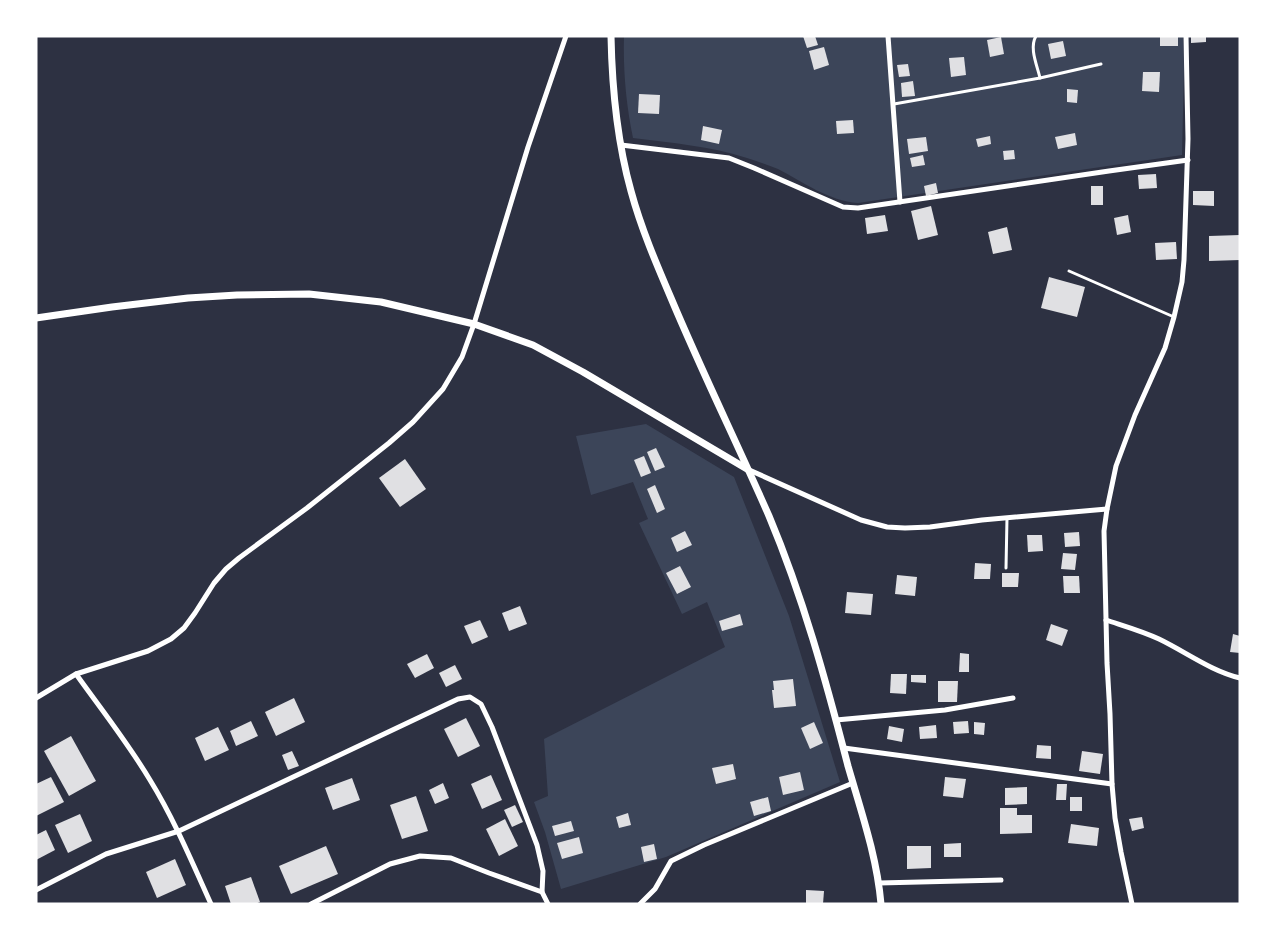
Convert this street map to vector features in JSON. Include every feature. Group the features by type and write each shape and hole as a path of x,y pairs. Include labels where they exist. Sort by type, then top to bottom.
{"street":[{"path":"36,698 76,674 148,651 171,639 184,628 226,569 389,443 413,422 442,389 462,357 474,324 528,147 566,36"},
{"path":"611,36 621,145 630,190 658,269 688,340 790,568 814,641 844,748 879,883 881,904"},
{"path":"888,36 900,202"},
{"path":"1132,904 1121,852 1112,784 1104,531 1116,466 1165,348 1182,282 1189,109 1186,36"},
{"path":"621,145 729,158 843,207 858,208 1188,160"},
{"path":"36,318 188,298 278,293 381,302 474,324 517,339 558,358 747,469 875,525 905,528 1107,509"},
{"path":"1106,620 1160,639 1204,663 1240,678"},
{"path":"76,674 152,782 211,904"},
{"path":"36,890 106,854 177,832 458,699 470,697 481,704 492,727 537,845 543,871 542,892 548,904"},
{"path":"836,720 945,710 1013,698"},
{"path":"844,748 1112,784"},
{"path":"640,904 655,889 671,861 853,783"},
{"path":"310,904 390,864 420,856 451,858 542,892"},
{"path":"879,883 1001,880"}],"lane":[{"path":"1036,36 1033,40 1040,78"},
{"path":"892,105 1040,78 1101,64"},
{"path":"1069,271 1174,317"},
{"path":"1006,518 1006,568"}],"shaded area":[{"path":"624,36 1183,36 1182,155 858,203 837,199 755,160 691,145 633,138 628,112"},
{"path":"646,424 734,477 789,616 840,782 666,857 561,889 534,802 548,796 544,739 725,647 707,602 682,614 639,523 648,519 633,482 591,495 576,436"}],"building":[{"path":"803,36 815,36 818,45 807,48"},
{"path":"1160,36 1178,36 1178,46 1160,46"},
{"path":"1191,36 1206,36 1206,42 1191,43"},
{"path":"1001,37 1004,54 990,57 987,40"},
{"path":"1063,41 1066,56 1051,59 1048,44"},
{"path":"824,47 829,65 814,70 809,51"},
{"path":"964,57 966,75 951,77 949,58"},
{"path":"908,64 910,76 899,77 897,65"},
{"path":"1143,72 1160,72 1159,92 1142,91"},
{"path":"913,81 915,96 902,97 901,83"},
{"path":"1067,89 1078,90 1077,103 1067,102"},
{"path":"639,94 660,95 659,114 638,113"},
{"path":"853,120 854,133 837,134 836,121"},
{"path":"703,126 722,130 719,144 701,140"},
{"path":"1075,133 1077,145 1058,149 1055,137"},
{"path":"990,136 991,144 978,147 976,139"},
{"path":"926,137 928,151 909,154 907,139"},
{"path":"1014,150 1015,159 1004,160 1003,151"},
{"path":"923,155 925,165 912,167 910,158"},
{"path":"1156,174 1157,188 1139,189 1138,175"},
{"path":"936,183 938,193 926,196 924,186"},
{"path":"1091,186 1103,186 1103,205 1091,205"},
{"path":"1193,191 1214,191 1214,206 1193,205"},
{"path":"931,206 938,235 918,240 911,211"},
{"path":"885,215 888,231 867,234 865,218"},
{"path":"1128,215 1131,232 1117,235 1114,218"},
{"path":"1007,227 1012,250 993,254 988,232"},
{"path":"1240,235 1240,260 1209,261 1209,236"},
{"path":"1176,242 1177,259 1156,260 1155,243"},
{"path":"1049,277 1085,287 1077,317 1041,308"},
{"path":"656,448 665,467 655,471 647,452"},
{"path":"644,456 651,473 641,477 634,460"},
{"path":"405,459 426,489 400,507 379,478"},
{"path":"655,485 665,509 657,513 647,489"},
{"path":"685,531 692,545 677,552 671,538"},
{"path":"1079,532 1080,546 1065,547 1064,533"},
{"path":"1027,535 1042,535 1043,551 1028,552"},
{"path":"1063,553 1077,554 1075,570 1061,569"},
{"path":"975,563 991,564 990,579 974,579"},
{"path":"680,566 691,587 677,594 666,573"},
{"path":"1002,573 1019,573 1018,587 1002,587"},
{"path":"897,575 917,577 915,596 895,594"},
{"path":"1063,576 1079,576 1080,593 1064,593"},
{"path":"847,592 873,594 871,615 845,613"},
{"path":"520,606 527,624 509,631 502,613"},
{"path":"740,614 743,625 722,631 719,621"},
{"path":"480,620 488,637 472,644 464,626"},
{"path":"1051,624 1068,630 1062,646 1046,640"},
{"path":"1233,634 1240,636 1240,653 1230,652"},
{"path":"960,653 969,654 969,672 959,672"},
{"path":"427,654 434,668 415,678 407,664"},
{"path":"455,665 462,679 446,687 439,673"},
{"path":"891,674 907,674 906,694 890,693"},
{"path":"911,675 926,675 926,683 911,682"},
{"path":"793,679 796,706 774,708 773,681"},
{"path":"938,681 958,681 957,702 938,702"},
{"path":"294,698 305,722 276,736 265,712"},
{"path":"466,718 480,746 458,757 444,729"},
{"path":"251,721 258,736 236,746 230,731"},
{"path":"968,721 969,733 954,734 953,722"},
{"path":"814,722 823,743 810,749 801,728"},
{"path":"974,722 985,723 984,735 974,734"},
{"path":"936,725 937,738 920,739 919,727"},
{"path":"889,726 904,729 902,742 887,739"},
{"path":"218,727 229,750 205,761 195,738"},
{"path":"71,736 96,781 69,796 44,751"},
{"path":"1037,745 1051,746 1051,759 1036,758"},
{"path":"292,751 299,766 288,770 282,755"},
{"path":"1082,751 1103,754 1100,774 1079,771"},
{"path":"733,764 736,779 716,784 712,768"},
{"path":"800,772 804,790 783,795 779,777"},
{"path":"491,775 502,800 482,809 471,784"},
{"path":"51,777 64,802 36,816 36,784"},
{"path":"945,777 966,779 963,798 943,796"},
{"path":"352,778 360,800 333,810 325,788"},
{"path":"443,783 449,798 435,804 429,790"},
{"path":"1057,784 1067,784 1066,800 1056,800"},
{"path":"1027,787 1027,804 1005,805 1005,788"},
{"path":"416,796 428,831 402,839 390,805"},
{"path":"768,797 771,811 754,816 750,802"},
{"path":"1070,797 1082,797 1082,811 1070,811"},
{"path":"515,805 523,822 512,827 504,810"},
{"path":"1000,808 1017,808 1017,815 1032,815 1032,833 1000,834"},
{"path":"628,813 631,825 619,828 616,817"},
{"path":"80,814 92,841 68,853 55,825"},
{"path":"1142,817 1144,828 1132,831 1129,819"},
{"path":"505,819 518,846 499,856 486,829"},
{"path":"571,821 574,831 555,836 552,826"},
{"path":"1071,824 1099,828 1097,846 1068,843"},
{"path":"46,830 55,850 36,860 36,835"},
{"path":"579,837 583,853 562,859 557,843"},
{"path":"961,843 961,857 944,857 944,844"},
{"path":"654,844 657,859 644,862 641,847"},
{"path":"326,846 338,874 291,894 279,866"},
{"path":"907,846 931,846 931,868 907,869"},
{"path":"175,859 186,885 157,898 146,872"},
{"path":"251,877 260,902 231,904 225,886"},
{"path":"806,890 824,891 823,904 806,904"}]}
